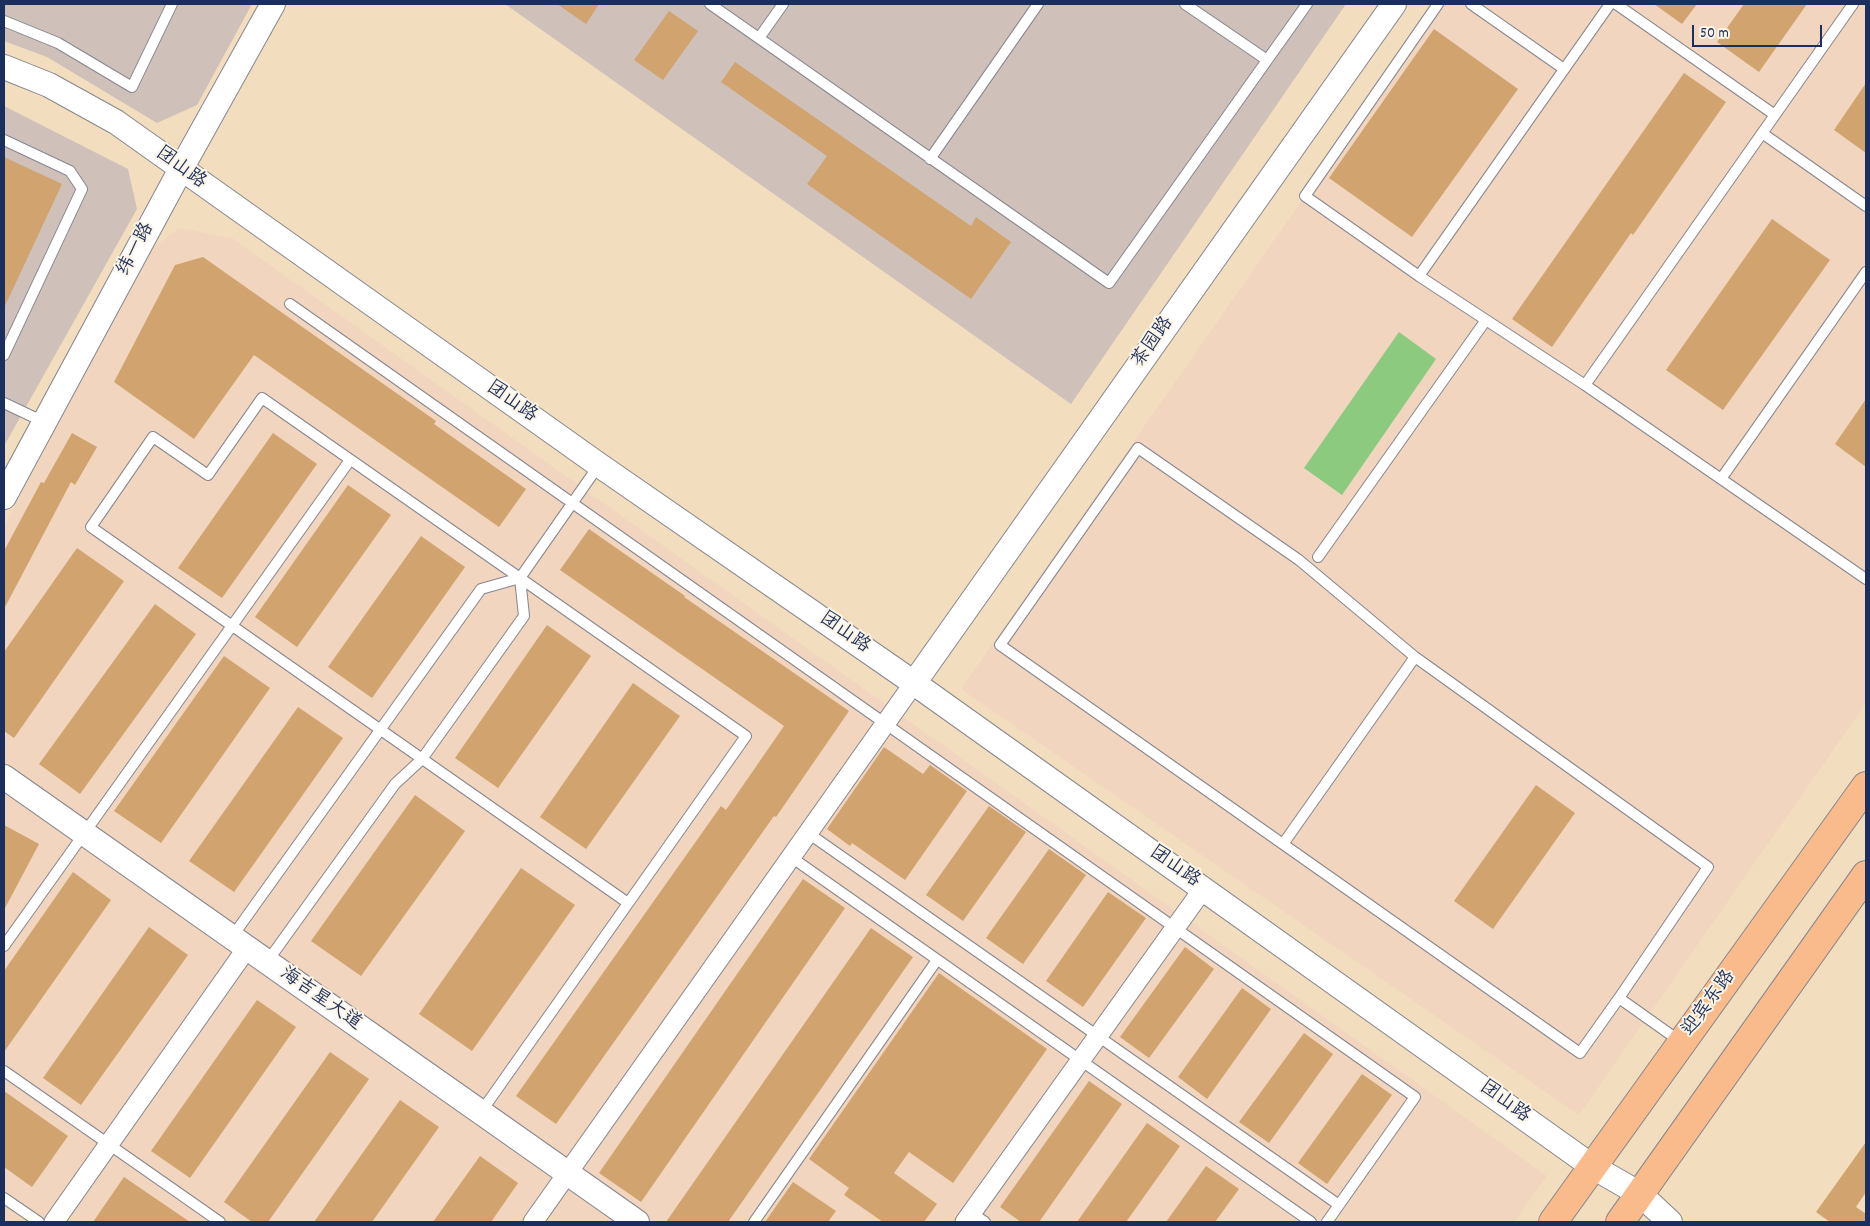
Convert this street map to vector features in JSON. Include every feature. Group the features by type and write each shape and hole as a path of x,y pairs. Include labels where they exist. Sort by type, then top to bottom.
{"highway":[{"name":"迎宾东路","path":"1553,1222 1866,786"},
{"path":"1620,1222 1866,875"}],"street":[{"name":"纬一路","path":"4,497 273,4"},
{"name":"茶园路","path":"914,683 1394,4"},
{"name":"团山路","path":"4,67 49,85 116,122 181,170 599,465 914,683 1593,1167 1640,1194 1670,1222"},
{"path":"533,1222 914,683"},
{"name":"海吉星大道","path":"4,777 637,1222"},
{"path":"974,1219 1081,1060 1203,889"},
{"path":"54,1222 109,1145 239,943"}],"lane":[{"path":"4,21 58,43 132,87 172,4"},
{"path":"710,4 1109,283 1307,4"},
{"path":"759,38 783,4"},
{"path":"930,159 1038,4"},
{"path":"1186,4 1267,60"},
{"path":"1438,4 1305,196 1419,276 1585,385 1866,579"},
{"path":"1471,4 1564,69"},
{"path":"1419,276 1610,4"},
{"path":"1616,4 1775,115"},
{"path":"1585,385 1853,4"},
{"path":"1762,133 1866,206"},
{"path":"4,140 70,171 82,189 4,355"},
{"path":"1721,479 1866,272"},
{"path":"290,304 1415,1097 1327,1222"},
{"path":"1318,557 1486,320"},
{"path":"480,1112 628,903 746,736 262,398 208,475 153,437 91,527 628,903"},
{"path":"4,403 44,422"},
{"path":"1138,448 1299,560 1415,657 1708,867 1580,1053 1283,844 1000,645 1138,448"},
{"path":"4,946 350,460"},
{"path":"239,943 380,730 482,589 520,578 599,465"},
{"path":"267,962 395,784 422,759 524,616 520,578"},
{"path":"1283,844 1415,657"},
{"path":"808,833 1338,1205"},
{"path":"791,857 1311,1222"},
{"path":"754,1222 937,960"},
{"path":"1619,998 1682,1042"},
{"path":"4,1071 220,1222"},
{"path":"4,1198 39,1222"}],"shaded area":[{"path":"4,4 252,4 197,105 157,123 47,57 4,41"},
{"path":"505,4 1346,4 1071,404"},
{"path":"1439,4 1866,4 1866,703 1579,1115 961,689"},
{"path":"4,106 128,169 137,209 4,446"},
{"path":"179,228 232,238 1547,1176 1514,1222 4,1222 4,527 149,251"}],"green space":[{"path":"1399,332 1436,359 1342,495 1304,468"}],"building":[{"path":"557,4 599,4 586,24"},
{"path":"1654,4 1697,4 1682,24"},
{"path":"1744,4 1807,4 1759,72 1717,42"},
{"path":"669,11 698,31 663,80 634,60"},
{"path":"1434,29 1518,89 1412,237 1329,178"},
{"path":"735,62 971,226 976,217 1011,242 971,299 807,184 827,156 721,82"},
{"path":"1684,73 1726,102 1633,235 1631,233 1552,347 1512,319"},
{"path":"1866,83 1866,153 1834,130"},
{"path":"4,157 62,184 4,308"},
{"path":"1772,219 1830,260 1723,410 1666,370"},
{"path":"203,257 436,421 434,424 526,489 499,527 254,355 194,439 114,382 175,265"},
{"path":"1866,399 1866,467 1835,444"},
{"path":"72,433 97,447 75,485 71,482 4,609 4,551 41,482 44,483"},
{"path":"273,433 317,464 222,598 178,568"},
{"path":"348,485 391,515 297,647 255,617"},
{"path":"589,529 849,711 776,817 774,816 556,1124 516,1096 721,806 726,810 784,726 560,570"},
{"path":"421,536 465,567 372,698 328,667"},
{"path":"77,548 124,581 14,738 4,731 4,652"},
{"path":"155,604 196,634 80,794 39,764"},
{"path":"547,625 591,656 498,788 455,758"},
{"path":"224,656 270,688 161,843 114,811"},
{"path":"633,683 680,716 586,849 540,817"},
{"path":"298,707 343,738 234,892 189,861"},
{"path":"884,747 923,774 930,765 967,791 905,880 852,843 850,846 827,829"},
{"path":"1536,785 1575,813 1493,929 1454,901"},
{"path":"415,795 465,831 361,976 311,941"},
{"path":"989,806 1026,832 963,921 926,895"},
{"path":"4,825 39,844 4,910"},
{"path":"1049,849 1086,875 1023,964 986,938"},
{"path":"521,868 575,905 472,1051 419,1014"},
{"path":"73,872 111,900 4,1052 4,971"},
{"path":"803,879 845,908 641,1202 599,1173"},
{"path":"1108,892 1146,918 1083,1007 1046,981"},
{"path":"149,927 188,955 81,1105 43,1078"},
{"path":"871,928 913,957 728,1222 666,1222"},
{"path":"1185,947 1214,969 1149,1058 1120,1037"},
{"path":"939,973 1047,1049 953,1183 909,1152 894,1173 937,1204 924,1222 883,1222 844,1195 849,1188 809,1159"},
{"path":"1242,988 1271,1009 1207,1099 1178,1077"},
{"path":"257,1000 296,1027 190,1178 151,1151"},
{"path":"1304,1033 1333,1054 1269,1143 1239,1122"},
{"path":"330,1052 369,1079 268,1222 252,1222 224,1202"},
{"path":"1362,1074 1392,1095 1327,1184 1298,1163"},
{"path":"1089,1081 1122,1104 1039,1222 1021,1222 1000,1207"},
{"path":"4,1091 68,1136 32,1187 4,1167"},
{"path":"400,1100 439,1127 372,1222 314,1222"},
{"path":"1147,1123 1180,1146 1126,1222 1077,1222"},
{"path":"1866,1142 1866,1192 1856,1207 1866,1214 1866,1222 1830,1222 1816,1212"},
{"path":"480,1156 518,1183 491,1222 433,1222"},
{"path":"1206,1166 1239,1189 1215,1222 1166,1222"},
{"path":"124,1177 190,1222 93,1222"},
{"path":"793,1182 836,1211 828,1222 765,1222"}]}
